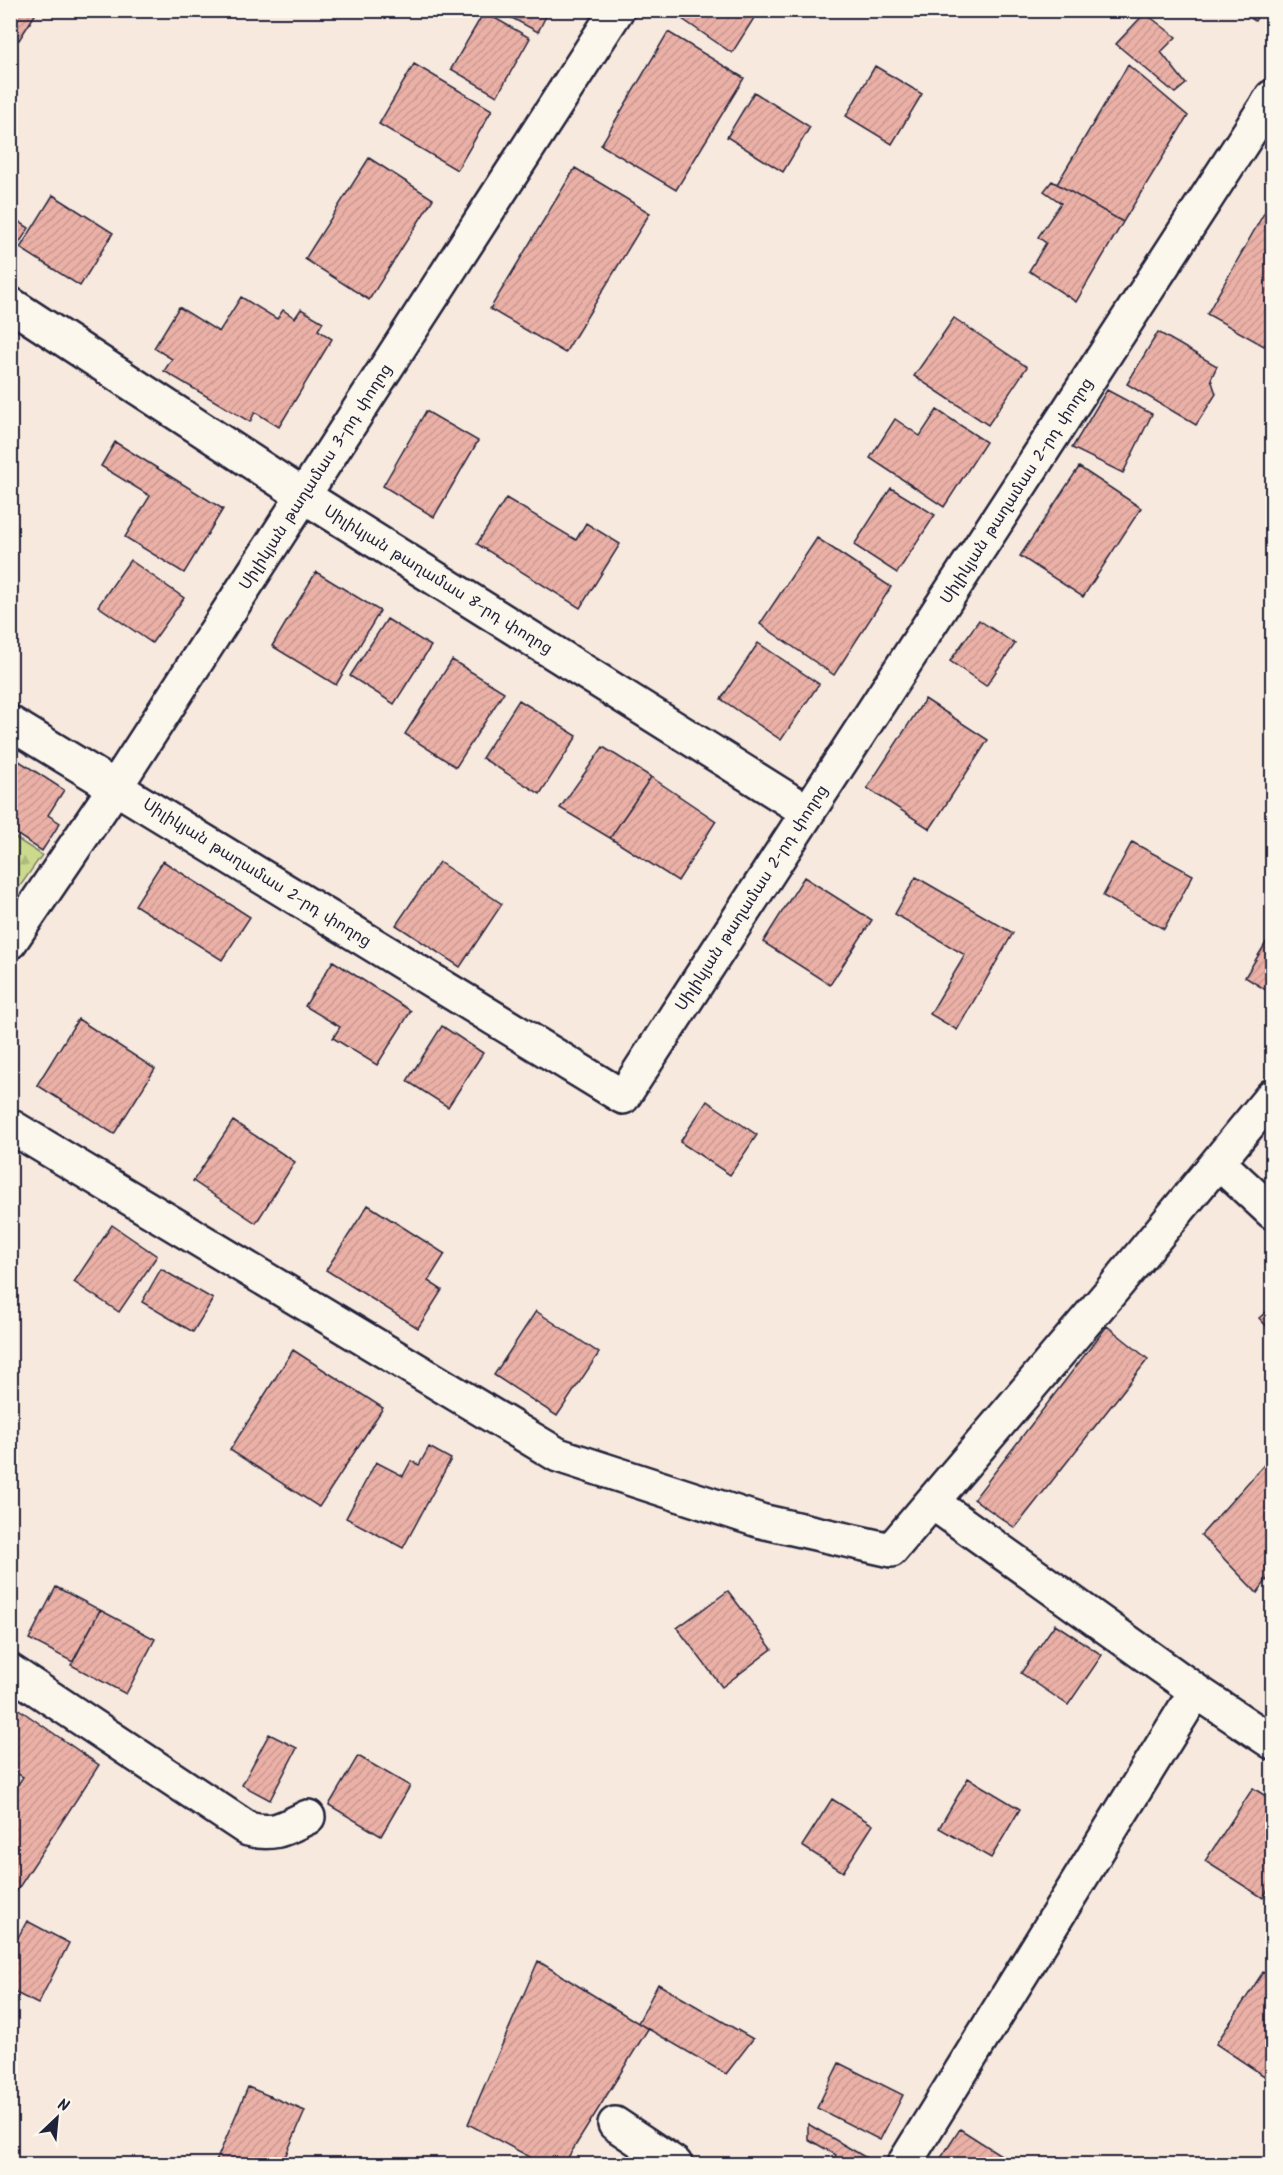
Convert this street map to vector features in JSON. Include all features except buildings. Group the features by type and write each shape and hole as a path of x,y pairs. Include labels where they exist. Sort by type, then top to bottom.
{"street":[{"name":"Սիլիկյան թաղամաս 3-րդ փողոց","path":"10,942 116,786 617,10"},
{"name":"Սիլիկյան թաղամաս 2-րդ փողոց","path":"10,723 623,1097 1272,98"},
{"name":"Սիլիկյան թաղամաս 8-րդ փողոց","path":"10,304 304,496 808,812"},
{"path":"10,1126 558,1455 761,1521 891,1550 1113,1289 1272,1096"},
{"path":"1218,1162 1272,1212"},
{"path":"932,1503 1196,1691 1272,1742"},
{"path":"10,1671 248,1829 261,1833 278,1831 308,1817"},
{"path":"904,2164 1196,1691"},
{"path":"615,2124 675,2164"}],"green space":[{"path":"11,835 42,855 11,899"}]}
